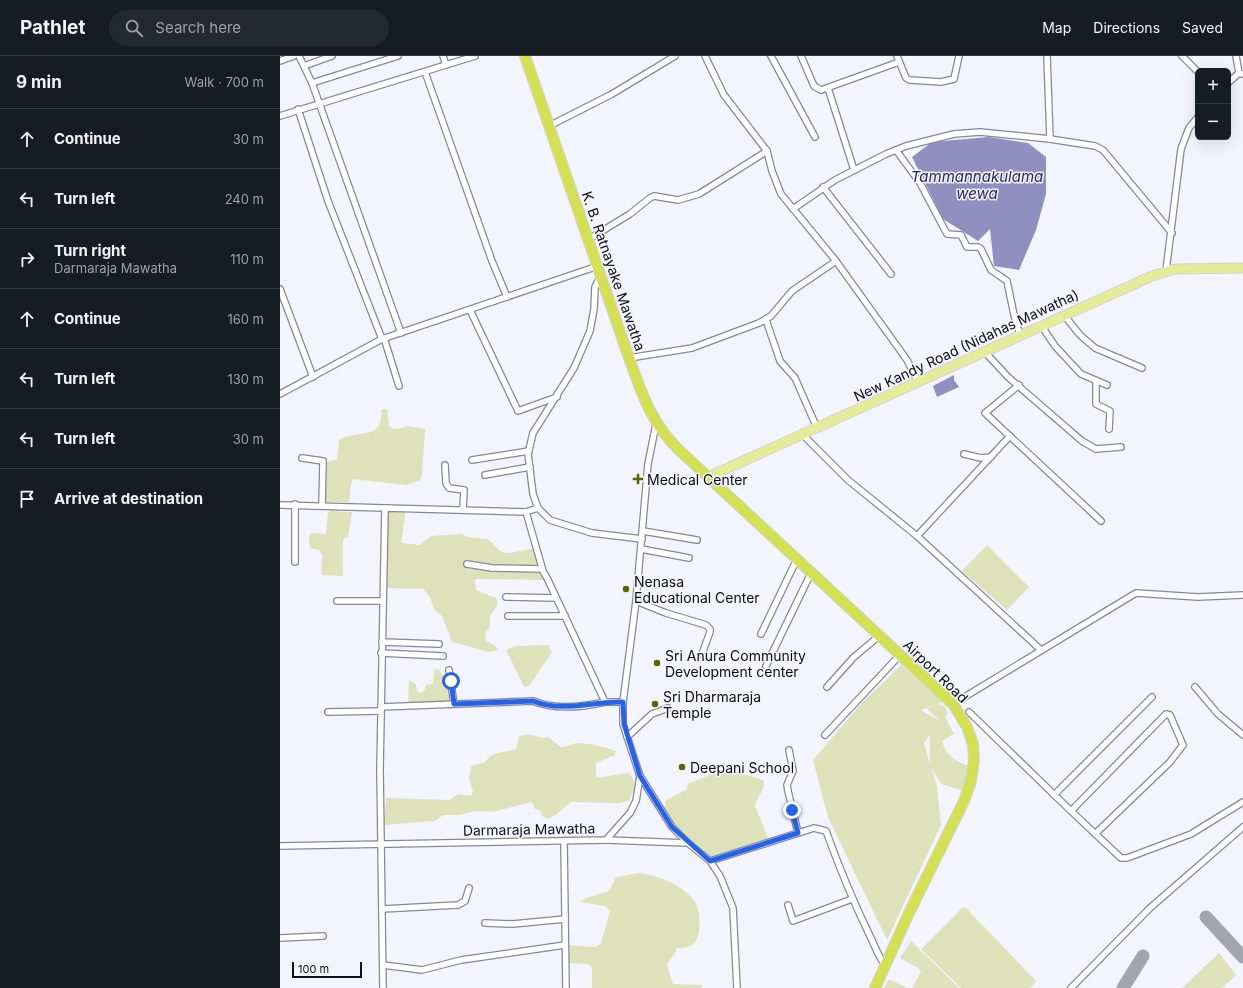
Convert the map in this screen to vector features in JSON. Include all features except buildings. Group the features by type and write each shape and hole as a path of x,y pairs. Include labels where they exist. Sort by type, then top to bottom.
{"highway":[{"name":"K. B. Ratnayake Mawatha","path":"525,56 643,397 656,424 672,443 708,477"},
{"name":"Airport Road","path":"708,477 953,704 967,727 973,744 974,760 971,781 964,801 875,988"}],"main road":[{"name":"New Kandy Road (Nidahas Mawatha)","path":"708,477 803,435 1120,289 1166,271 1243,268"}],"street":[{"path":"280,62 294,56"},
{"path":"299,56 312,83 318,104 401,333"},
{"path":"304,66 332,56"},
{"path":"312,83 398,56"},
{"path":"443,56 446,65"},
{"path":"280,116 475,56"},
{"path":"549,126 612,94 675,56"},
{"path":"705,56 724,95 767,151 781,194 836,261 907,360 918,382"},
{"path":"771,56 814,137"},
{"path":"801,56 814,86 821,90 898,59 906,78 910,80 949,81 954,79 956,76 959,56"},
{"path":"1047,56 1050,139"},
{"path":"1182,56 1195,69"},
{"path":"1231,81 1241,73 1236,56"},
{"path":"425,72 492,261 507,298"},
{"path":"828,88 854,170"},
{"path":"298,110 328,201 383,339 399,386"},
{"path":"1166,271 1168,250 1172,233 1181,150 1189,128 1195,121"},
{"path":"793,209 823,187 896,150 965,132 980,132 1050,139 1095,146 1102,150 1117,164 1172,233"},
{"path":"896,150 920,183 946,234 961,235 967,247 978,247 981,249 991,270 1007,281 1020,335"},
{"path":"589,239 630,214 654,196 678,200 699,194 767,151"},
{"path":"823,187 891,274"},
{"path":"629,358 692,348 766,320 792,291 836,261"},
{"path":"280,394 383,339 507,298 600,270"},
{"path":"600,270 595,287 594,310 590,331 574,368 533,433 529,451 532,494 538,508 550,520 592,533 642,539"},
{"path":"280,289 313,377"},
{"path":"470,310 518,411 557,397"},
{"path":"1064,315 1080,335 1095,348 1142,368"},
{"path":"766,320 780,361 795,378 817,428"},
{"path":"1041,326 1055,346 1081,374 1107,385"},
{"path":"984,351 1019,385 1082,441 1096,449 1121,447"},
{"path":"1096,381 1096,404 1110,411 1109,429"},
{"path":"1019,385 985,413 1100,521"},
{"name":"Darmaraja Mawatha","path":"280,846 606,840 630,813 636,801 640,776 624,724 623,702 636,601 648,464 656,424"},
{"path":"803,435 848,480 917,536 1041,650"},
{"path":"917,536 1010,436"},
{"path":"472,460 529,451"},
{"path":"964,454 980,458 991,456"},
{"path":"302,458 323,461 322,505"},
{"path":"445,465 446,483 450,488 464,490 463,509"},
{"path":"485,475 530,467"},
{"path":"280,505 295,504 526,512 538,508"},
{"path":"295,504 295,562"},
{"path":"383,988 381,709 385,508"},
{"path":"526,512 542,569 605,702"},
{"path":"643,531 697,540"},
{"path":"641,549 688,558"},
{"path":"760,634 797,559"},
{"path":"467,564 492,568 542,569"},
{"path":"766,666 811,573"},
{"path":"953,704 1136,593 1198,597 1243,595"},
{"path":"506,597 556,598"},
{"path":"337,601 382,601"},
{"path":"636,601 666,614 706,625 710,629 710,632 702,654"},
{"path":"508,616 564,616"},
{"path":"827,687 854,657 879,636"},
{"path":"382,642 439,644"},
{"path":"382,654 443,656"},
{"path":"825,735 900,655"},
{"path":"449,670 454,704"},
{"path":"1195,688 1218,714 1243,735"},
{"path":"1054,795 1152,697"},
{"path":"328,712 454,704 533,701 541,704 586,706 605,702 623,702"},
{"path":"627,737 652,714 668,708"},
{"name":"Airport Road","path":"969,712 1117,856 1127,858 1191,834 1243,802"},
{"path":"1071,811 1166,714 1170,715 1183,745 1159,772 1096,834"},
{"path":"789,750 793,771 787,785 798,833"},
{"path":"640,776 668,821 688,843 710,861 720,876 733,908 737,988"},
{"path":"1071,988 1150,908 1243,827"},
{"path":"710,861 814,828 826,831 852,900 875,946 878,958 885,965"},
{"path":"606,840 688,843"},
{"path":"564,841 566,988"},
{"path":"382,909 458,905 465,901 469,888"},
{"path":"788,905 793,921 852,900"},
{"path":"485,923 513,924 565,919"},
{"path":"280,938 324,936"},
{"path":"383,965 422,970 460,960 565,945"}],"green space":[{"path":"382,409 387,410 389,426 393,429 399,429 407,426 425,429 422,476 420,480 407,485 353,479 349,502 326,502 323,497 325,463 337,459 339,440 349,436 367,433 376,429 381,422"},
{"path":"383,508 406,508 401,543 420,545 431,536 462,534 467,537 488,539 501,552 510,553 536,548 548,580 475,579 476,590 496,598 498,604 490,616 490,627 486,632 485,640 496,646 498,650 489,652 452,642 442,616 434,609 430,597 423,589 387,588 383,586"},
{"path":"328,512 352,512 348,537 343,539 343,576 323,575 321,573 322,555 319,550 310,548 309,537 311,533 326,534"},
{"path":"987,545 1029,587 1007,610 962,571"},
{"path":"548,645 552,652 529,686 524,687 506,650 515,646"},
{"path":"901,665 943,702 938,704 945,707 948,714 945,717 954,734 942,741 946,751 953,758 970,767 964,791 941,784 932,769 937,787 941,825 887,940 828,817 813,760 861,704","holes":["932,706 927,709 940,721 921,710","930,735 930,764 924,743"]},
{"path":"435,669 440,670 441,674 448,676 451,704 408,706 409,680 416,684 417,692 421,693 425,690 426,685 433,684"},
{"path":"528,734 543,738 548,737 561,747 581,743 616,751 615,755 596,763 596,776 597,778 628,773 633,780 634,790 628,801 620,803 571,802 548,819 543,817 540,810 535,809 532,802 492,812 475,811 460,815 443,815 435,821 384,825 386,798 450,800 458,794 471,796 473,791 469,779 471,766 485,762 488,758 495,754 516,749 519,736"},
{"path":"719,771 750,776 764,781 763,788 755,806 770,842 710,861 688,843 663,815 666,800 686,790 688,784"},
{"path":"639,873 668,881 687,893 696,903 700,922 696,941 689,947 677,948 667,965 673,984 702,985 702,988 592,988 592,968 588,964 568,963 568,945 595,947 601,943 610,911 605,906 581,902 586,898 609,891 616,877"},
{"path":"963,907 966,908 1035,980 1036,982 1030,988 961,988 922,950 922,948"},
{"path":"911,941 959,988 912,988 921,972 918,968 900,958"},
{"path":"1219,953 1236,975 1222,988 1182,988"},
{"path":"889,979 907,988 884,988"}],"water":[{"name":"Tammannakulama wewa","path":"989,137 1028,143 1046,157 1046,194 1036,230 1019,270 994,266 990,229 978,241 943,219 912,157 932,142"},
{"path":"954,375 954,380 959,387 937,397 933,386"}],"taxiway":[{"path":"1206,917 1243,957"},
{"path":"1123,988 1143,956"}],"place":[{"name":"Medical Center","path":"638,479"},
{"name":"Nenasa Educational Center","path":"626,589"},
{"name":"Sri Anura Community Development center","path":"657,663"},
{"name":"Sri Dharmaraja Temple","path":"655,704"},
{"name":"Deepani School","path":"682,767"}],"route":[{"path":"451,681 454,704 533,701 541,704 560,706 586,706 605,702 623,702 624,724 640,776 672,827 688,843 702,852 710,861 798,833 792,810"}]}
